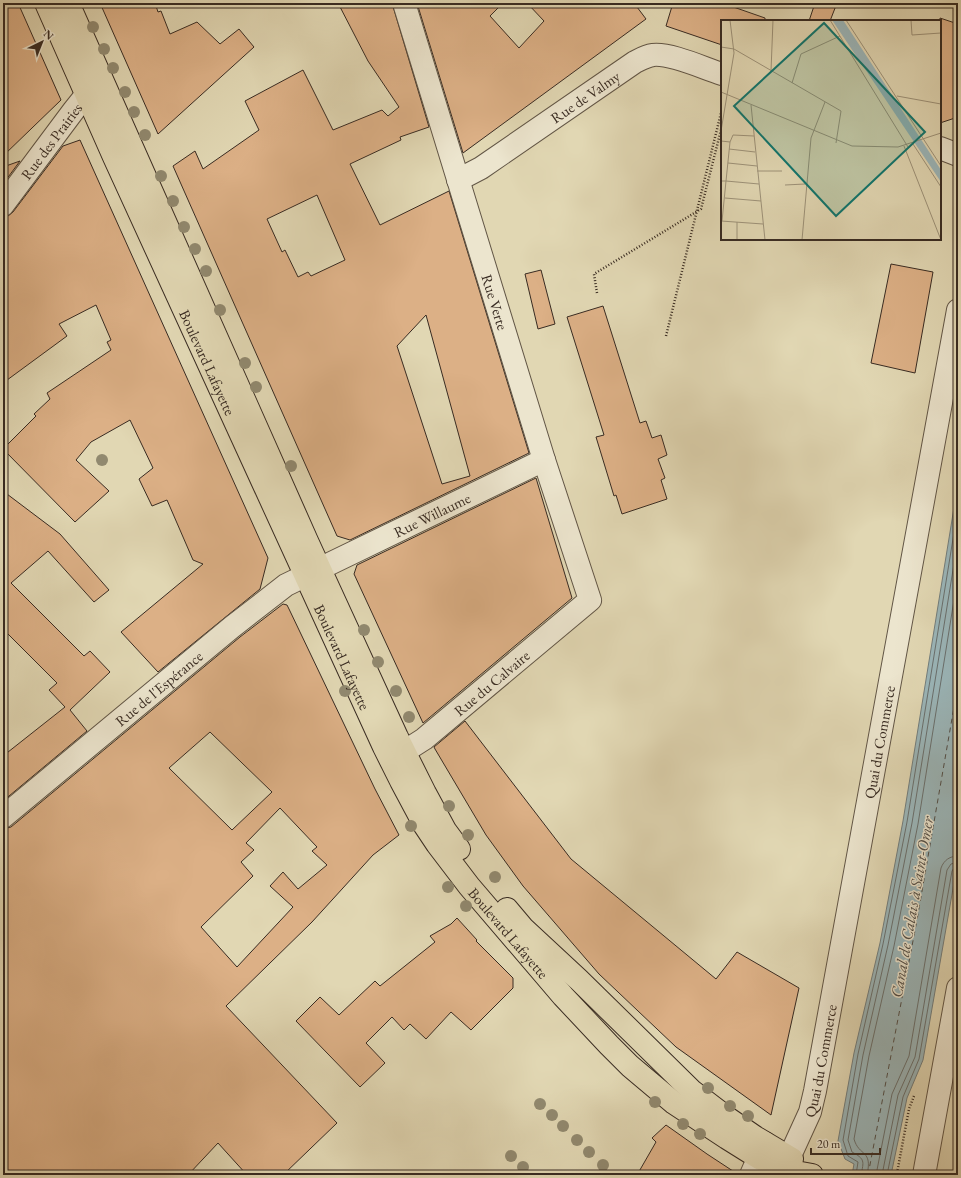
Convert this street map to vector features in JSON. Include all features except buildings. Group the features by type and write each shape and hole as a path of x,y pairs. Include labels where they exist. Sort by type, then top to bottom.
{"main road":[{"name":"Boulevard Lafayette","path":"46,3 86,95 398,756 417,812 437,844 484,905 563,996 630,1066 674,1103 758,1159 787,1163 822,1175"},
{"name":"Boulevard Lafayette","path":"68,3 103,81 312,571"},
{"name":"Boulevard Lafayette","path":"787,1163 812,1175"}],"street":[{"name":"Rue Verte","path":"404,3 544,460 590,600"},
{"name":"Rue de Valmy","path":"458,180 481,168 635,62 644,58 657,55 673,57 721,74"},
{"name":"Rue des Prairies","path":"3,205 86,95 103,81"},
{"path":"941,148 958,155"},
{"name":"Quai du Commerce","path":"787,1163 810,1112 815,1091 958,310"},
{"name":"Rue Willaume","path":"312,571 544,460"},
{"name":"Rue de l'Espérance","path":"3,817 258,605 286,585 312,571"},
{"name":"Rue du Calvaire","path":"398,756 424,739 590,600"},
{"path":"924,1175 958,988"}],"path":[{"path":"666,336 695,213 721,113"},
{"path":"597,293 594,274 701,209 721,130"}],"water":[{"name":"Canal de Calais à Saint-Omer","path":"958,483 958,860 923,1060 907,1098 891,1175 852,1175 854,1164 845,1159 838,1141 854,1053 880,943 903,821"}],"ferry route":[{"path":"868,1175 917,920 958,684"}]}
